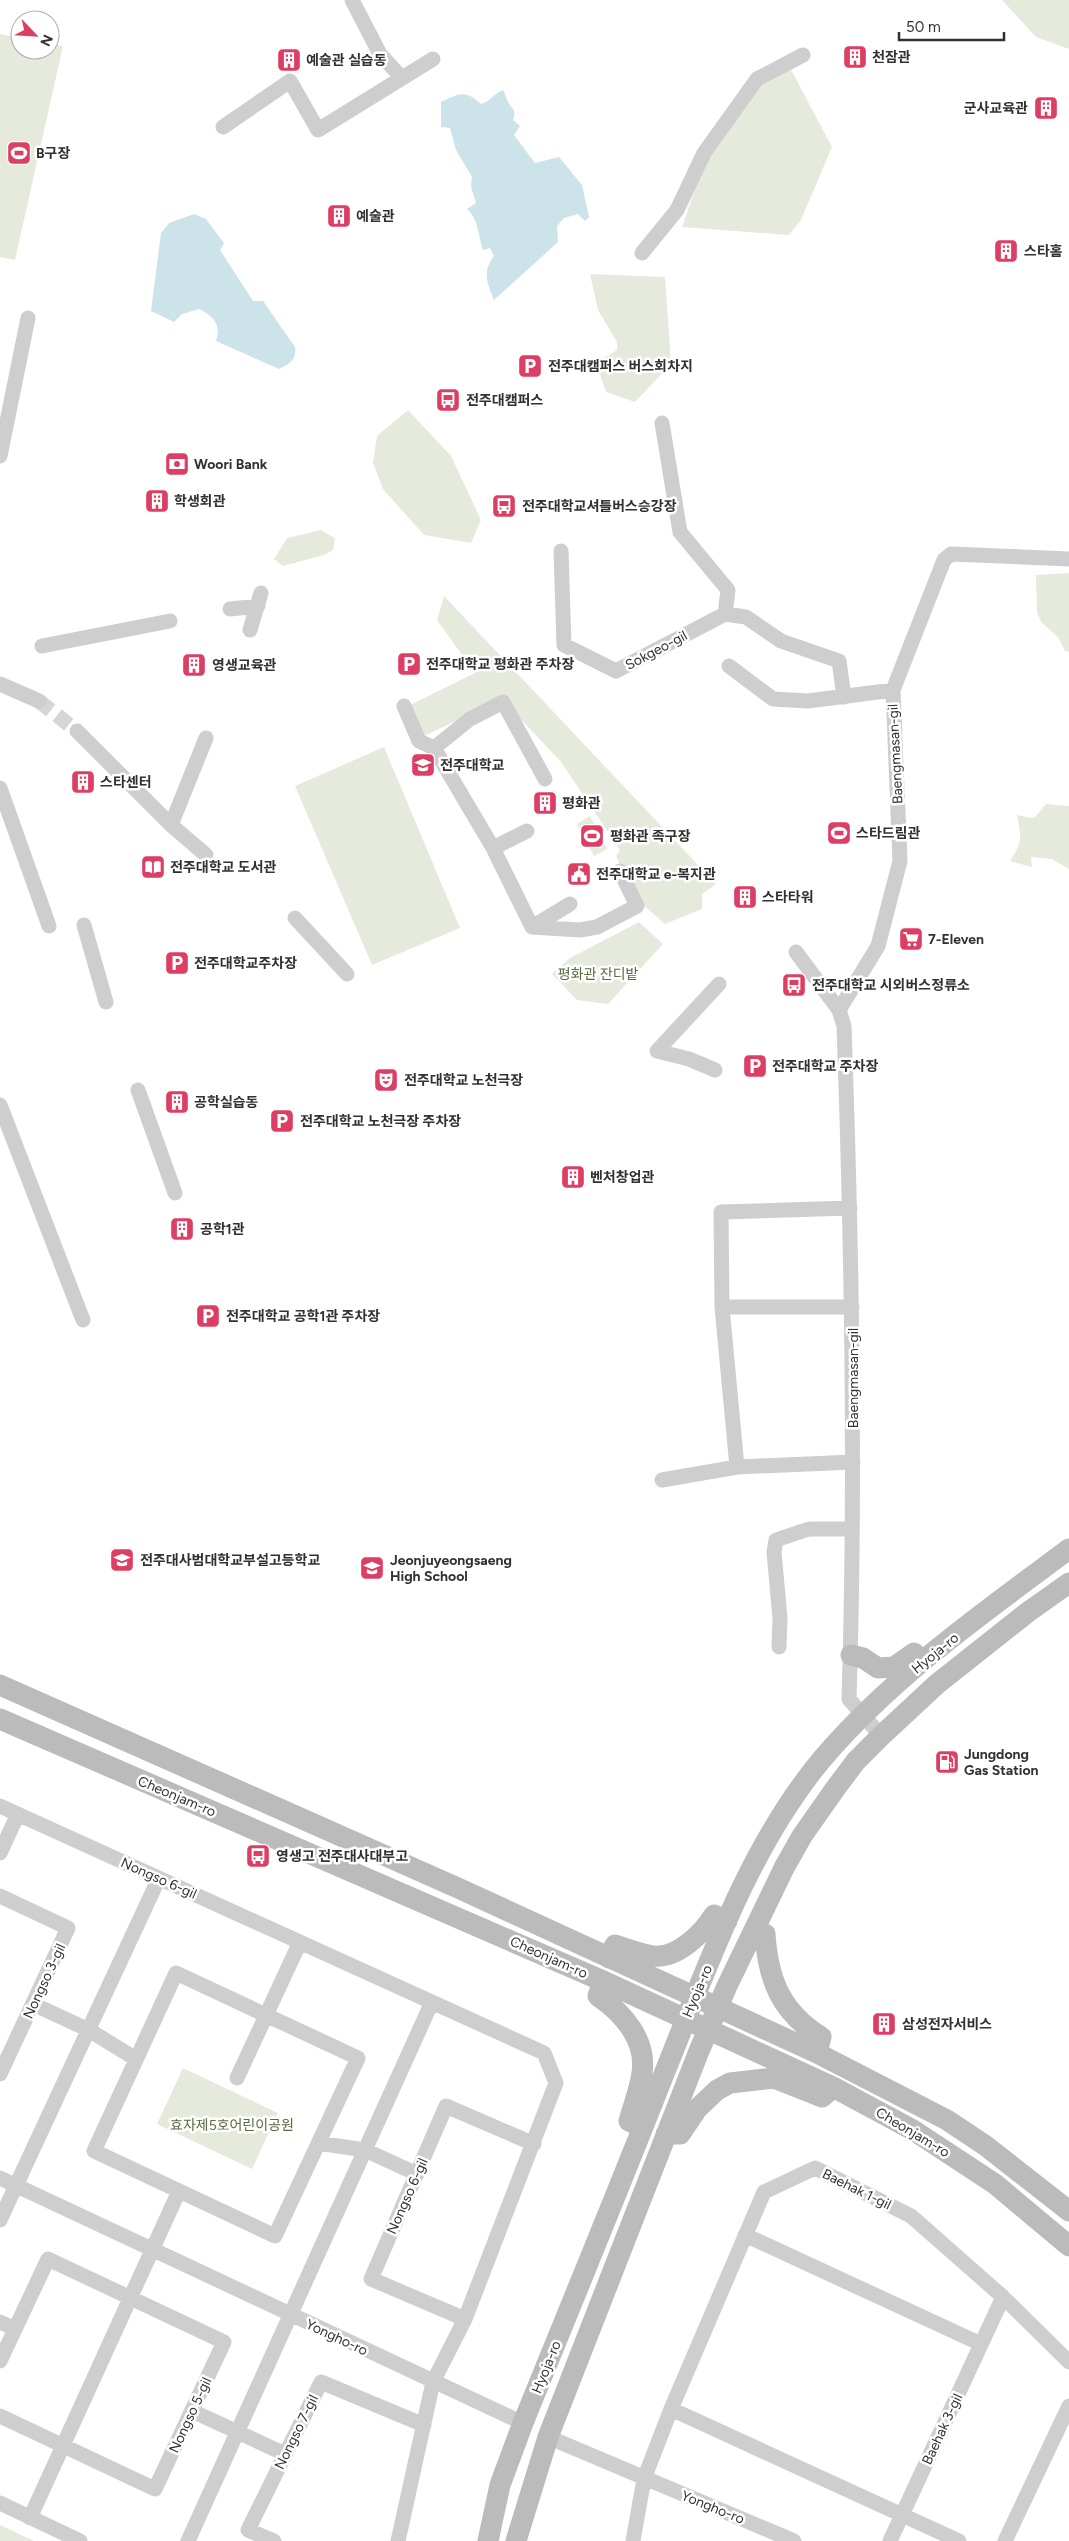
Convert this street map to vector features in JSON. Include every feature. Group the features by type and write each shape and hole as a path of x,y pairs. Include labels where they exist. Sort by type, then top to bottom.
{"main road":[{"name":"Hyoja-ro","path":"488,2541 500,2485 523,2423 643,2127 684,2020 727,1921 766,1842 800,1789 823,1758 864,1716 922,1662 1069,1549"},
{"name":"Hyoja-ro","path":"516,2541 548,2437 666,2134 718,2008 777,1882 802,1836 856,1761 881,1736 937,1684 1028,1612 1069,1583"},
{"path":"851,1655 863,1658 878,1668 894,1667 914,1653 922,1662"},
{"name":"Cheonjam-ro","path":"0,1685 458,1888 694,1998 817,2052 947,2120 986,2146 1069,2211"},
{"name":"Cheonjam-ro","path":"0,1719 603,1981 684,2020 833,2087 914,2130 995,2184 1069,2246"},
{"path":"609,1958 615,1946 655,1956 677,1950 705,1929 714,1915 727,1921"},
{"path":"755,1930 765,1934 766,1957 781,2000 793,2016 821,2037 817,2052"},
{"path":"603,1981 598,1996 614,2007 638,2040 643,2072 629,2121 643,2127"},
{"path":"666,2134 680,2134 697,2108 716,2090 730,2083 774,2078 822,2097 833,2087"}],"street":[{"path":"352,0 380,54 402,78"},
{"path":"642,253 677,210 704,153 757,80 803,55"},
{"path":"223,127 290,81 318,130 433,59"},
{"path":"0,456 28,318"},
{"path":"662,423 680,532 728,590 725,614 746,617 781,641 839,661 844,696"},
{"name":"Sokgeo-gil","path":"561,551 564,646 616,671 725,614"},
{"name":"Baengmasan-gil","path":"839,1010 878,946 900,861 893,690 940,567 951,554 1069,559"},
{"path":"230,609 259,600 250,630"},
{"path":"42,646 170,621"},
{"path":"729,666 773,699 808,701 893,690"},
{"path":"0,684 39,701"},
{"path":"434,748 470,719 503,702 545,779"},
{"path":"404,706 419,742 434,748 493,848 532,927"},
{"path":"77,731 171,825 206,855"},
{"path":"171,825 206,738"},
{"path":"0,788 49,926"},
{"path":"493,848 527,831"},
{"path":"532,927 580,930 597,927 637,906 620,872"},
{"path":"532,927 570,904"},
{"path":"295,918 347,974"},
{"path":"84,925 106,1002"},
{"name":"Baengmasan-gil","path":"796,952 839,1010 844,1026 852,1307 853,1462 849,1699 881,1736"},
{"path":"715,1070 689,1059 657,1051 719,984"},
{"path":"138,1090 175,1193"},
{"path":"0,1105 83,1320"},
{"path":"737,1467 722,1307 721,1212 850,1208"},
{"path":"722,1307 852,1307"},
{"path":"662,1480 737,1467 853,1462"},
{"path":"779,1647 780,1618 774,1552 776,1540 808,1529 852,1529"},
{"name":"Nongso 6-gil","path":"0,1806 544,2053 556,2083 465,2319 433,2382"},
{"path":"0,1853 18,1814"},
{"path":"0,2220 159,1878"},
{"name":"Nongso 3-gil","path":"0,1896 68,1928 0,2074"},
{"path":"237,2078 300,1942"},
{"path":"176,1973 266,2015 358,2058 275,2236 94,2151 176,1973"},
{"path":"188,2541 432,2002"},
{"path":"33,2004 89,2030 136,2059"},
{"name":"Nongso 6-gil","path":"465,2319 371,2279 446,2106 534,2144"},
{"path":"318,2143 365,2150 417,2174"},
{"name":"Baehak 1-gil","path":"637,2539 644,2479 671,2409 764,2192 815,2168 911,2216 1003,2297"},
{"name":"Yongho-ro","path":"0,2178 523,2423"},
{"path":"30,2518 179,2191"},
{"path":"745,2235 981,2344"},
{"name":"Nongso 5-gil","path":"0,2361 48,2259 224,2342 155,2489 0,2416"},
{"path":"1003,2297 1069,2362"},
{"name":"Baehak 3-gil","path":"890,2541 1003,2297"},
{"path":"0,2322 15,2329"},
{"name":"Nongso 7-gil","path":"274,2541 248,2530 321,2382 424,2425"},
{"path":"398,2541 433,2382"},
{"path":"1005,2541 1069,2406"},
{"path":"671,2409 959,2541"},
{"path":"192,2411 285,2454"},
{"name":"Yongho-ro","path":"548,2437 794,2541"},
{"path":"0,2503 80,2541"}],"green space":[{"path":"1002,0 1069,0 1069,49 1036,37"},
{"name":"B구장","path":"0,34 10,36 10,60 60,60 15,260 0,257"},
{"name":"B구장","path":"60,46 63,46 60,59"},
{"path":"789,66 832,147 801,220 789,235 682,227 704,163 762,81"},
{"path":"590,274 665,277 671,364 635,402 606,392 596,363 617,350 617,342 598,310"},
{"path":"408,410 451,456 481,520 471,543 424,535 383,489 373,463 377,436"},
{"path":"321,530 335,538 333,550 324,555 283,566 274,559 287,538"},
{"path":"1069,573 1069,652 1065,651 1058,637 1042,623 1037,613 1036,575"},
{"path":"444,596 716,884 702,894 702,909 665,924 635,898 616,856 620,850 561,762 502,699 420,738 408,706 475,673 437,620"},
{"path":"384,747 460,928 372,965 295,786"},
{"path":"1046,804 1069,806 1069,869 1052,859 1031,857 1032,867 1010,861 1020,839 1017,815 1035,817"},
{"name":"평화관 족구장","path":"590,816 607,849 594,856 577,824"},
{"name":"평화관 잔디밭","path":"639,922 663,944 608,1004 577,1000 552,974 570,958"},
{"name":"효자제5호어린이공원","path":"183,2068 278,2113 252,2169 157,2124"},
{"path":"0,2525 34,2541 0,2541"}],"water":[{"path":"503,90 514,112 513,120 520,126 514,135 535,163 559,157 582,185 589,217 585,221 578,214 564,218 557,226 558,242 494,300 489,288 487,272 494,256 490,248 483,250 476,223 467,209 476,203 471,187 472,177 456,150 450,128 441,127 441,102 462,94 471,96 481,104"},
{"path":"194,214 206,219 224,243 220,250 253,301 263,301 295,347 295,355 292,361 286,365 279,369 216,341 218,330 215,321 199,309 182,314 174,322 151,311 161,233 169,223"}],"tunnel":[{"path":"39,701 77,731"}],"place":[{"name":"천잠관","path":"855,57"},
{"name":"예술관 실습동","path":"289,60"},
{"name":"군사교육관","path":"1046,108"},
{"name":"B구장","path":"19,153"},
{"name":"예술관","path":"339,216"},
{"name":"스타홈","path":"1006,251"},
{"name":"전주대캠퍼스 버스회차지","path":"530,366"},
{"name":"전주대캠퍼스","path":"448,400"},
{"name":"Woori Bank","path":"177,464"},
{"name":"학생회관","path":"157,501"},
{"name":"전주대학교셔틀버스승강장","path":"504,506"},
{"name":"전주대학교 평화관 주차장","path":"409,664"},
{"name":"영생교육관","path":"194,665"},
{"name":"전주대학교","path":"423,765"},
{"name":"스타센터","path":"83,782"},
{"name":"평화관","path":"545,803"},
{"name":"스타드림관","path":"839,833"},
{"name":"평화관 족구장","path":"592,836"},
{"name":"전주대학교 도서관","path":"153,867"},
{"name":"전주대학교 e-복지관","path":"579,874"},
{"name":"스타타워","path":"745,897"},
{"name":"7-Eleven","path":"911,939"},
{"name":"전주대학교주차장","path":"177,963"},
{"name":"전주대학교 시외버스정류소","path":"794,985"},
{"name":"전주대학교 주차장","path":"755,1066"},
{"name":"전주대학교 노천극장","path":"386,1080"},
{"name":"공학실습동","path":"177,1102"},
{"name":"전주대학교 노천극장 주차장","path":"282,1121"},
{"name":"벤처창업관","path":"573,1177"},
{"name":"공학1관","path":"182,1229"},
{"name":"전주대학교 공학1관 주차장","path":"208,1316"},
{"name":"전주대사범대학교부설고등학교","path":"122,1560"},
{"name":"Jeonjuyeongsaeng High School","path":"372,1568"},
{"name":"Jungdong Gas Station","path":"947,1762"},
{"name":"영생고 전주대사대부고","path":"258,1856"},
{"name":"삼성전자서비스","path":"884,2024"}]}
